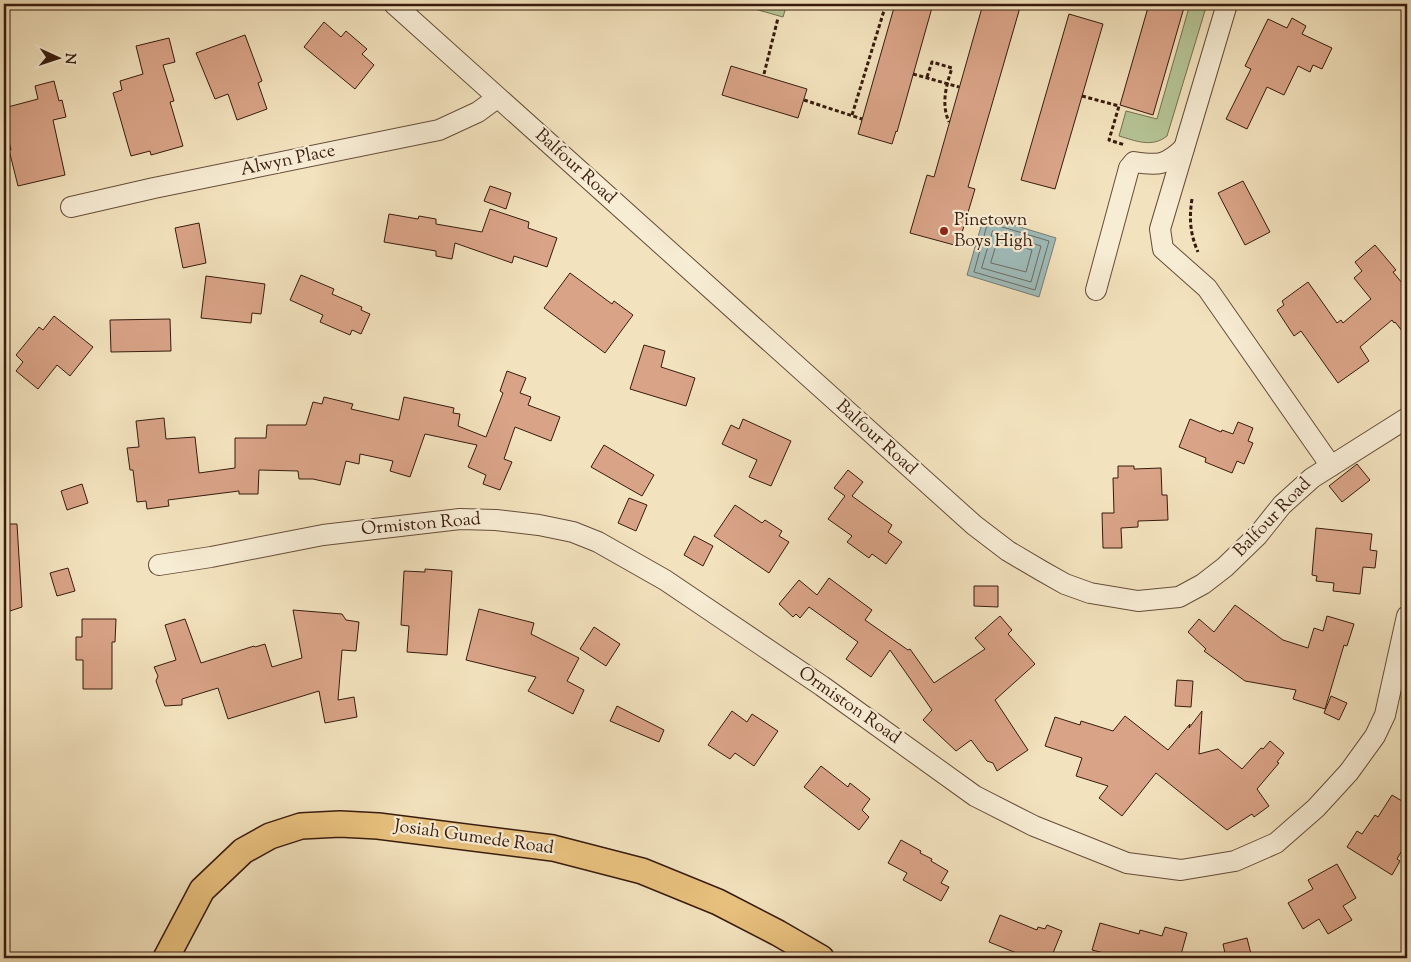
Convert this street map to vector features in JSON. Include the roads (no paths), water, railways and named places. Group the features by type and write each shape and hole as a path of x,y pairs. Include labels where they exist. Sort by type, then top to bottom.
{"main road":[{"name":"Josiah Gumede Road","path":"166,958 202,890 243,851 270,836 301,826 340,824 378,826 553,848 642,871 718,902 778,932 820,958"}],"street":[{"name":"Balfour Road","path":"394,4 974,526 1008,551 1065,584 1090,593 1138,601 1179,597 1203,584 1226,566 1258,535 1282,505 1312,478 1407,418"},
{"path":"1227,4 1160,228 1163,249 1207,288 1330,466"},
{"name":"Alwyn Place","path":"71,207 154,188 439,130 478,112 497,98"},
{"path":"1096,290 1129,168 1134,162 1158,164 1172,160 1184,148"},
{"name":"Ormiston Road","path":"158,565 211,557 322,535 460,519 513,522 573,532 598,542 665,580 822,686 975,796 1034,826 1127,863 1181,870 1235,861 1276,843 1316,808 1349,772 1374,736 1385,715 1407,616"}],"water":[{"path":"984,216 1056,238 1039,297 967,275"}],"place":[{"name":"Pinetown Boys High","path":"944,231"}]}
